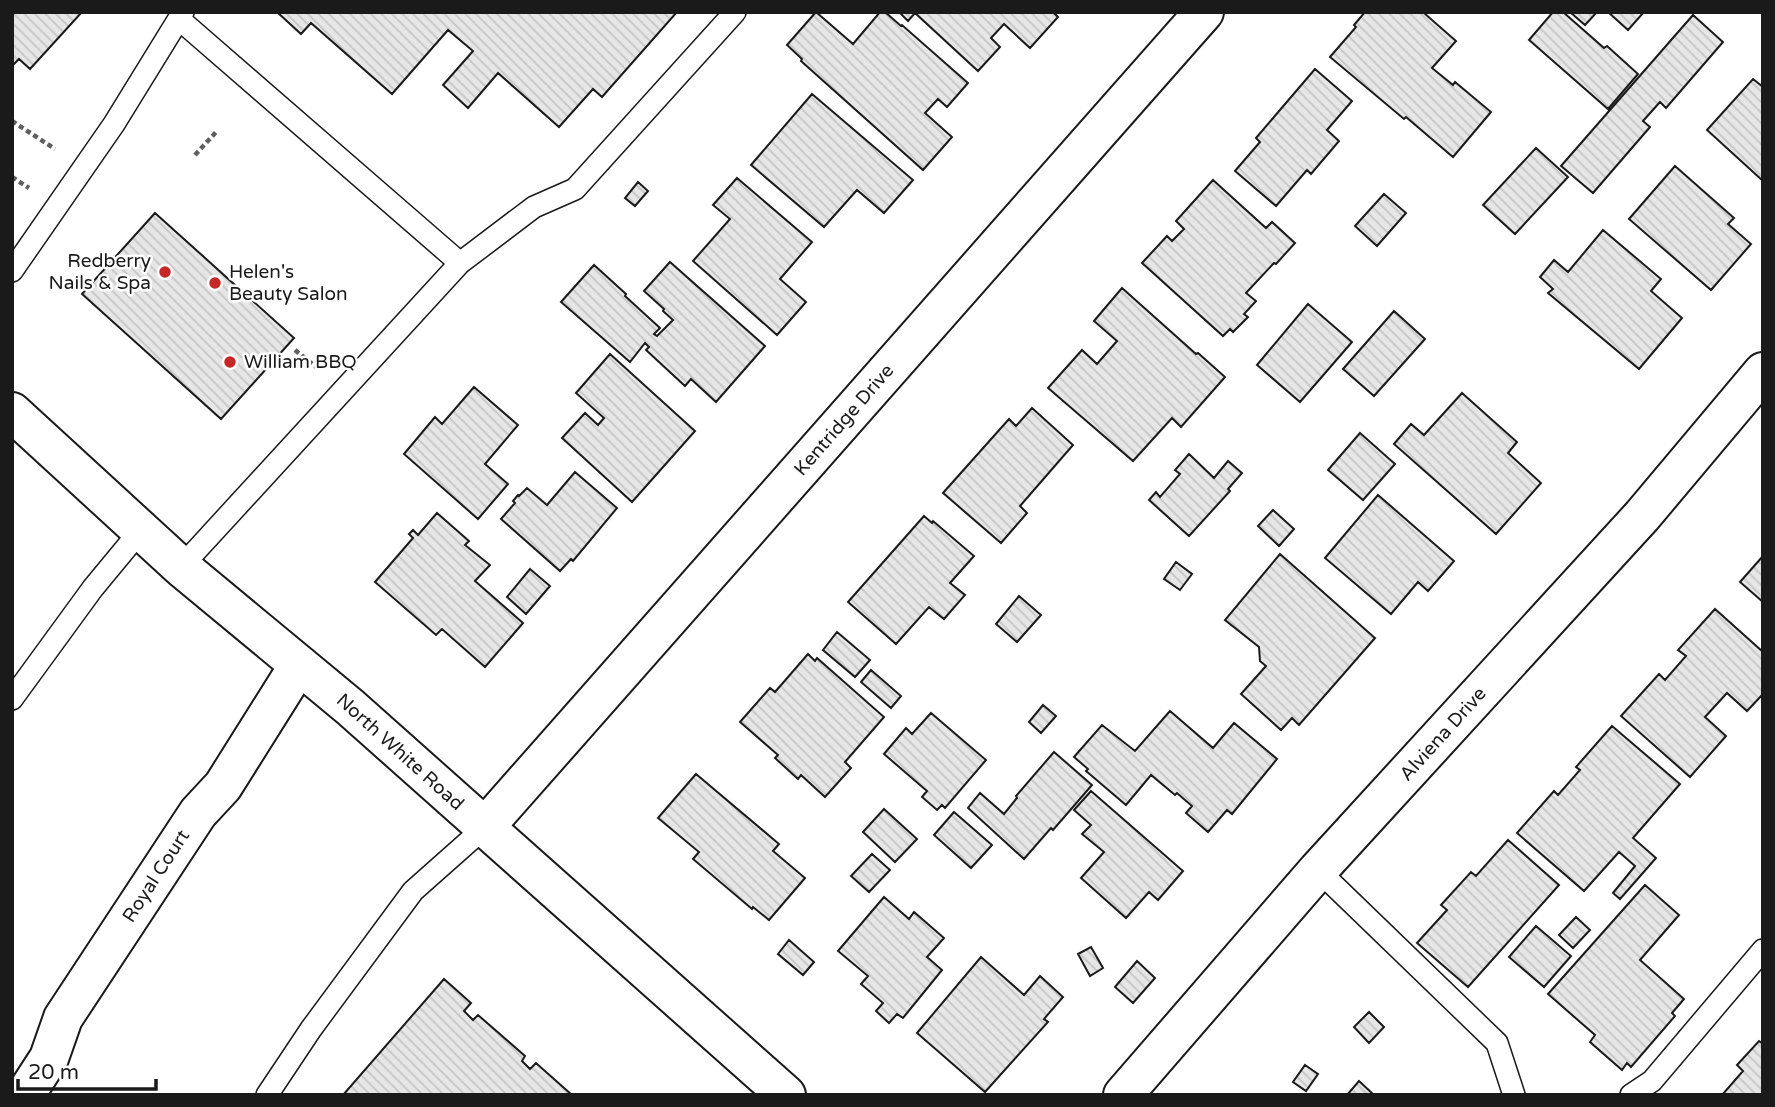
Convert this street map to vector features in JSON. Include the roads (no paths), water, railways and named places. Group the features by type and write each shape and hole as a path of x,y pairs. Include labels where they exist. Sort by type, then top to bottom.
{"street":[{"name":"Kentridge Drive","path":"484,828 1205,12"},
{"name":"Alviena Drive","path":"1123,1095 1318,870 1642,516 1763,372"},
{"name":"North White Road","path":"12,412 181,567 350,707 786,1095"},
{"name":"Royal Court","path":"24,1095 48,1058 62,1018 198,813 223,786 299,665"}],"lane":[{"path":"181,567 460,263 534,207 575,189 735,12"},
{"path":"12,271 114,124 181,15 460,263"},
{"path":"12,699 93,588 141,530"},
{"path":"267,1095 311,1029 414,891 484,828"},
{"path":"1318,870 1497,1043 1514,1095"},
{"path":"1631,1095 1652,1081 1763,950"}],"place":[{"name":"Redberry Nails & Spa","path":"165,272"},
{"name":"Helen's Beauty Salon","path":"215,283"},
{"name":"William BBQ","path":"230,362"}]}
